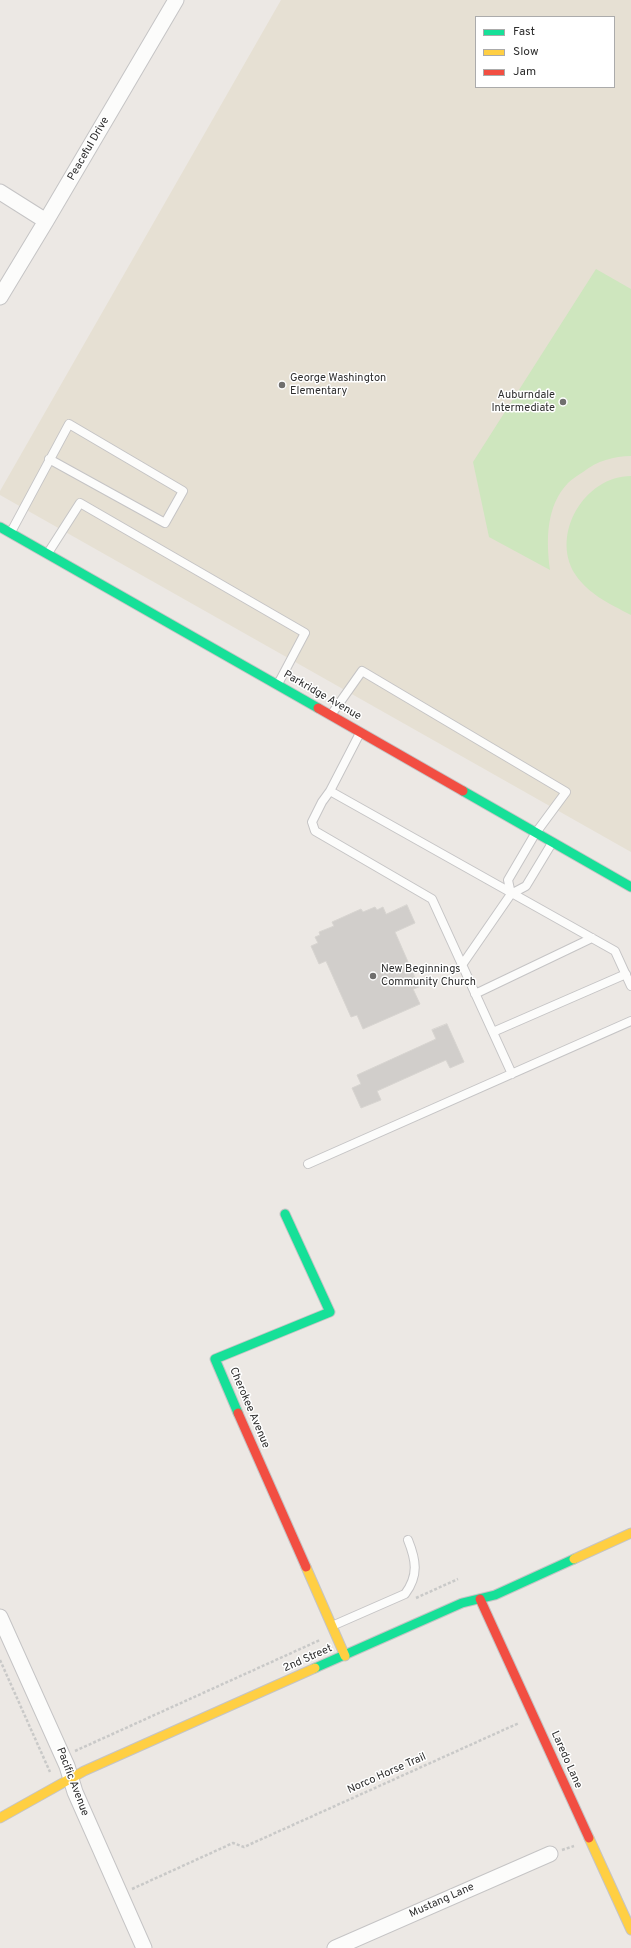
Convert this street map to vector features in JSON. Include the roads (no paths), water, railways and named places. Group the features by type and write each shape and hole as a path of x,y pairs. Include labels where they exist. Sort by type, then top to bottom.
{"street":[{"name":"Peaceful Drive","path":"0,297 176,0"},
{"path":"0,192 46,221"},
{"name":"Parkridge Avenue","path":"0,527 631,887"},
{"name":"Cherokee Avenue","path":"285,1214 330,1312 215,1359 345,1656"},
{"name":"2nd Street","path":"0,1818 29,1805 70,1779 462,1603 495,1595 631,1533"},
{"name":"Laredo Lane","path":"480,1599 631,1930"},
{"name":"Pacific Avenue","path":"0,1617 63,1756 75,1792 144,1948"},
{"name":"Mustang Lane","path":"335,1948 550,1854"}],"lane":[{"path":"11,533 49,459 68,424 183,491 165,523 49,459"},
{"path":"48,554 80,503 305,633 277,685"},
{"path":"331,715 362,671 566,792 536,834 508,880 511,894"},
{"path":"361,732 312,822 315,831 432,899 512,1074"},
{"path":"330,790 511,894 615,951 631,986"},
{"path":"462,965 511,894 526,886 552,843"},
{"path":"475,994 592,938"},
{"path":"493,1032 626,974"},
{"path":"308,1164 631,1021"},
{"path":"333,1630 405,1594 412,1584 415,1559 408,1540"}],"place":[{"name":"George Washington Elementary","path":"282,385"},
{"name":"Auburndale Intermediate","path":"563,402"},
{"name":"New Beginnings Community Church","path":"373,976"}]}
